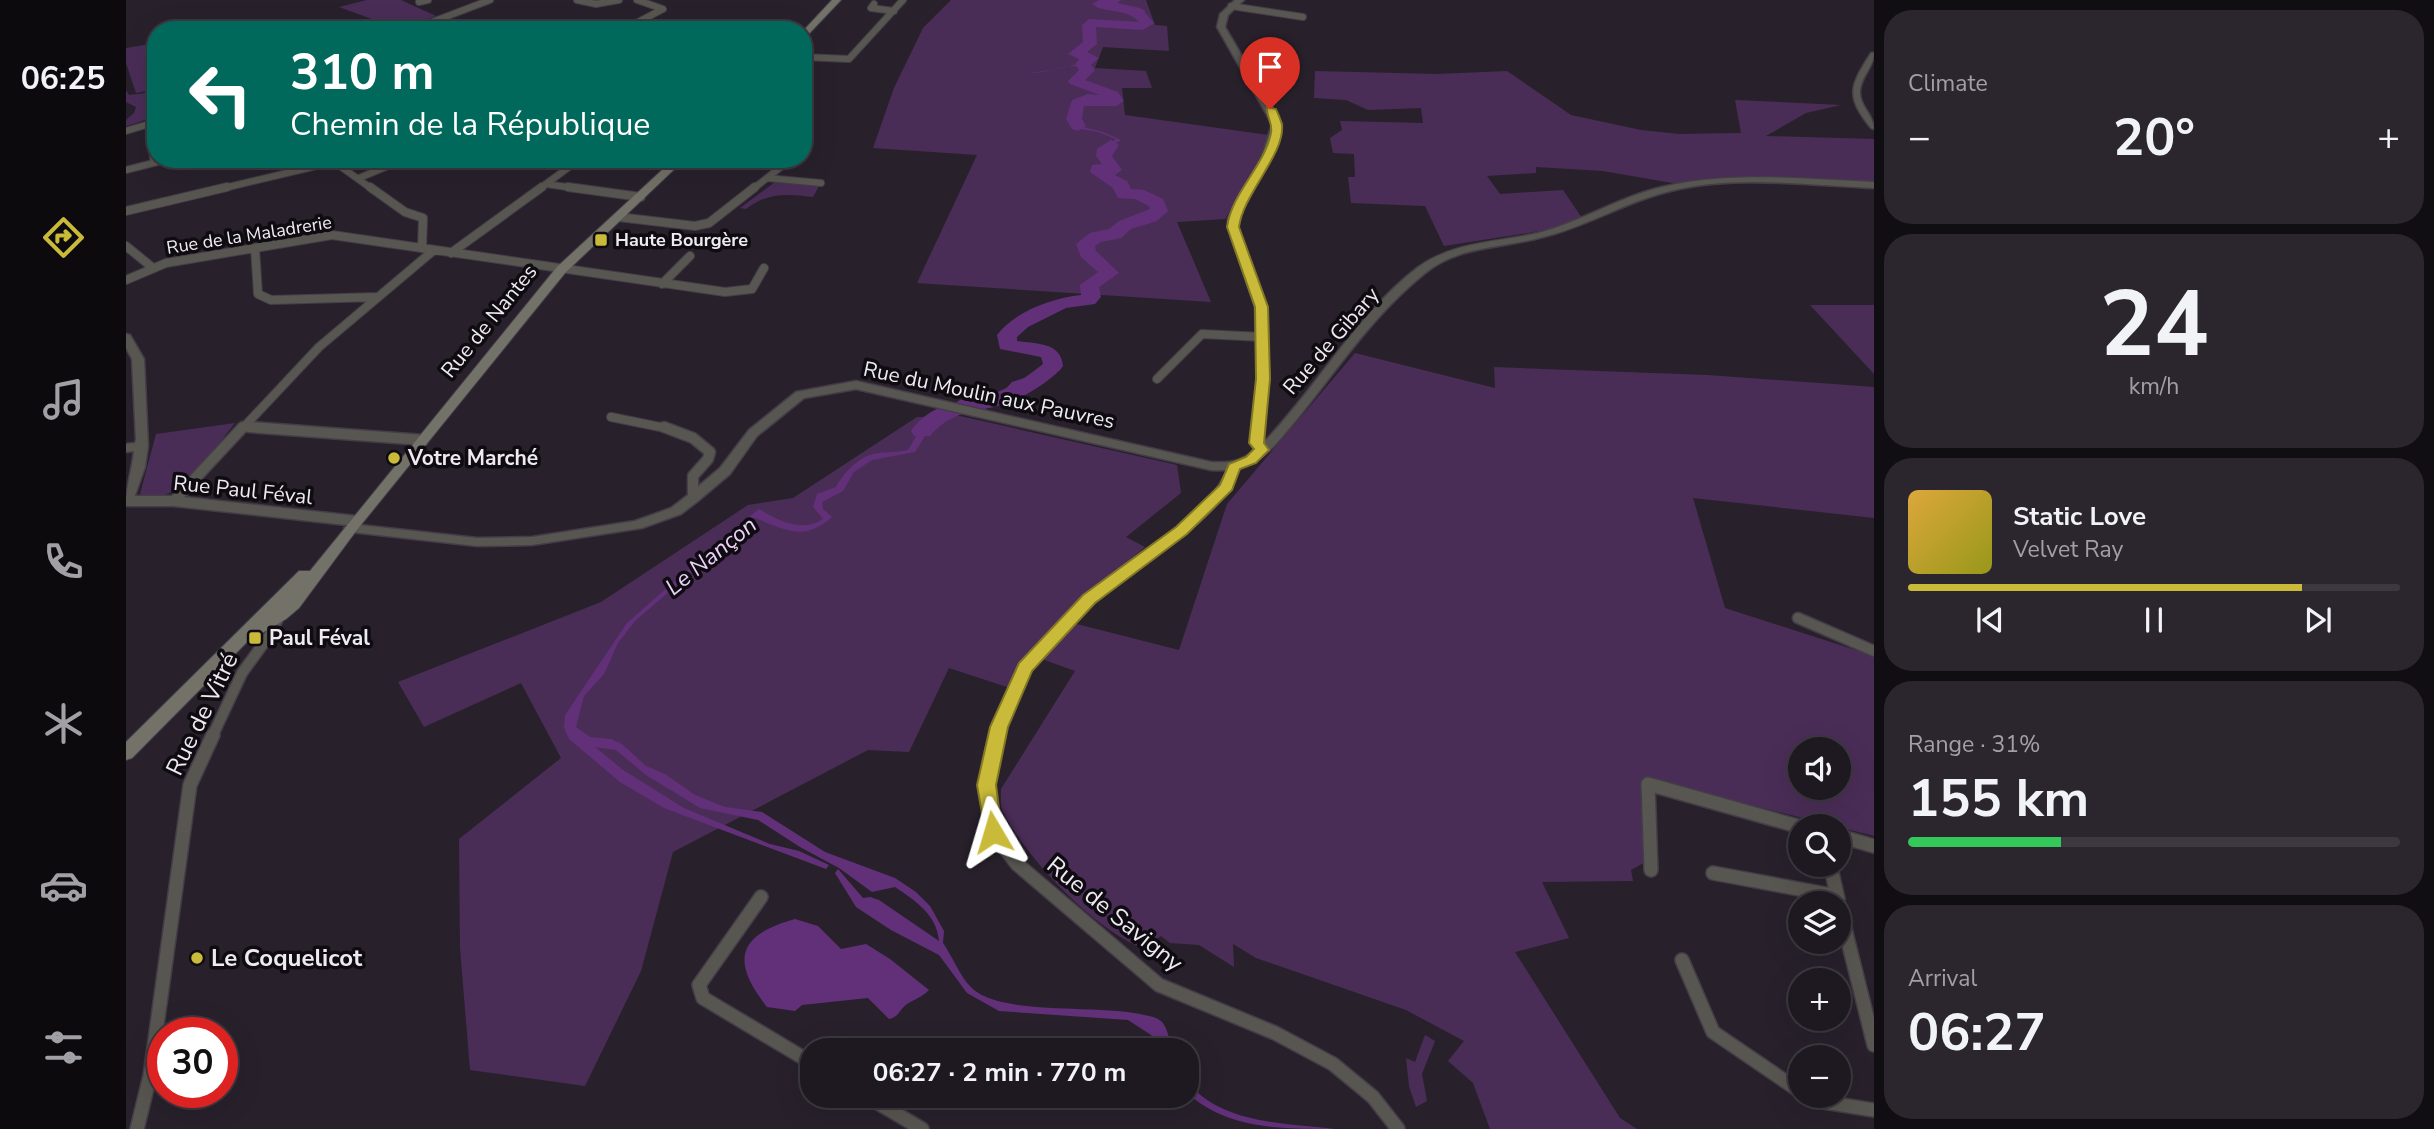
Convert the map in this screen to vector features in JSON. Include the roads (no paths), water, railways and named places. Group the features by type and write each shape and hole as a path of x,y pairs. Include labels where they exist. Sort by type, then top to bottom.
{"main road":[{"path":"812,27 837,0"},
{"name":"Rue de Nantes","path":"242,638 293,604 561,270 671,168"},
{"name":"Rue de Nantes","path":"126,753 354,525"}],"street":[{"path":"419,2 428,0"},
{"path":"435,21 490,0"},
{"path":"577,0 596,4 619,0"},
{"path":"637,0 663,9 641,21"},
{"path":"812,58 849,60 903,0"},
{"path":"1262,450 1256,443 1263,379 1261,307 1233,227 1233,218 1267,156 1277,124 1222,27 1224,14 1235,3 1303,18"},
{"path":"874,4 871,8 894,11"},
{"path":"1874,55 1854,91 1856,100 1869,115 1874,126"},
{"path":"126,131 147,125"},
{"path":"126,170 147,165"},
{"path":"126,211 304,168"},
{"path":"344,168 405,212 423,218 422,248"},
{"path":"359,178 383,168"},
{"path":"451,253 568,168"},
{"path":"618,217 695,226 709,223 779,168"},
{"path":"766,178 821,183"},
{"name":"Rue de Gibary","path":"1234,467 1251,460 1278,434 1388,302 1416,275 1439,258 1465,248 1537,236 1664,190 1694,185 1777,182 1874,185"},
{"path":"546,184 641,197"},
{"name":"Rue de la Maladrerie","path":"126,280 166,263 332,235 724,292 752,289 764,268"},
{"path":"126,246 153,268"},
{"path":"255,248 258,294 271,300 377,297"},
{"path":"174,501 319,347 434,250"},
{"path":"662,284 691,256"},
{"path":"1157,379 1202,334 1263,337"},
{"path":"126,337 138,359 142,446 139,467 126,501"},
{"name":"Rue du Moulin aux Pauvres","path":"354,525 477,542 532,541 637,525 676,510 693,498 725,471 753,433 800,395 856,385 1211,466 1234,467"},
{"path":"611,417 686,433 708,447 708,459 693,475 693,498"},
{"path":"244,427 423,440"},
{"path":"126,447 142,446"},
{"name":"Rue de Savigny","path":"1234,467 1227,486 1191,522 1089,599 1025,668 999,727 987,785 993,832 1017,864 1159,985 1275,1033 1333,1064 1373,1097 1398,1129"},
{"name":"Rue Paul Féval","path":"126,501 174,501 354,525"},
{"name":"Rue de Vitré","path":"137,1129 150,1076 190,785 242,673 270,636 279,615"},
{"path":"1798,618 1874,651"},
{"path":"1651,870 1648,784 1788,823"},
{"path":"1851,839 1874,846"},
{"path":"1713,873 1793,891"},
{"path":"761,897 699,985 703,998 800,1056"},
{"path":"1851,953 1874,1045"},
{"path":"1682,960 1713,1032 1788,1084"},
{"path":"1851,1106 1874,1110"},
{"path":"886,1108 922,1129"}],"waterway":[{"name":"Le Nançon","path":"1078,126 1074,119 1077,103 1088,99 1116,101 1113,95 1075,81 1088,70 1082,64 1092,58 1075,54 1090,44 1089,25 1094,22 1143,26 1147,23 1132,9 1099,4 1114,0"},
{"name":"Le Nançon","path":"922,431 931,421 948,410 1003,397 1026,386 1053,366 1052,356 1048,352 1007,345 1007,335 1021,323 1062,303 1088,300 1091,297 1089,285 1110,273 1087,253 1085,244 1096,237 1115,234 1125,225 1151,217 1159,211 1157,203 1138,194 1124,194 1121,185 1098,172 1098,169 1114,170 1104,156 1105,149 1111,145"}],"place":[{"name":"Haute Bourgère","path":"601,240"},
{"name":"Votre Marché","path":"394,458"},
{"name":"Paul Féval","path":"255,638"},
{"name":"Le Coquelicot","path":"197,958"}]}
